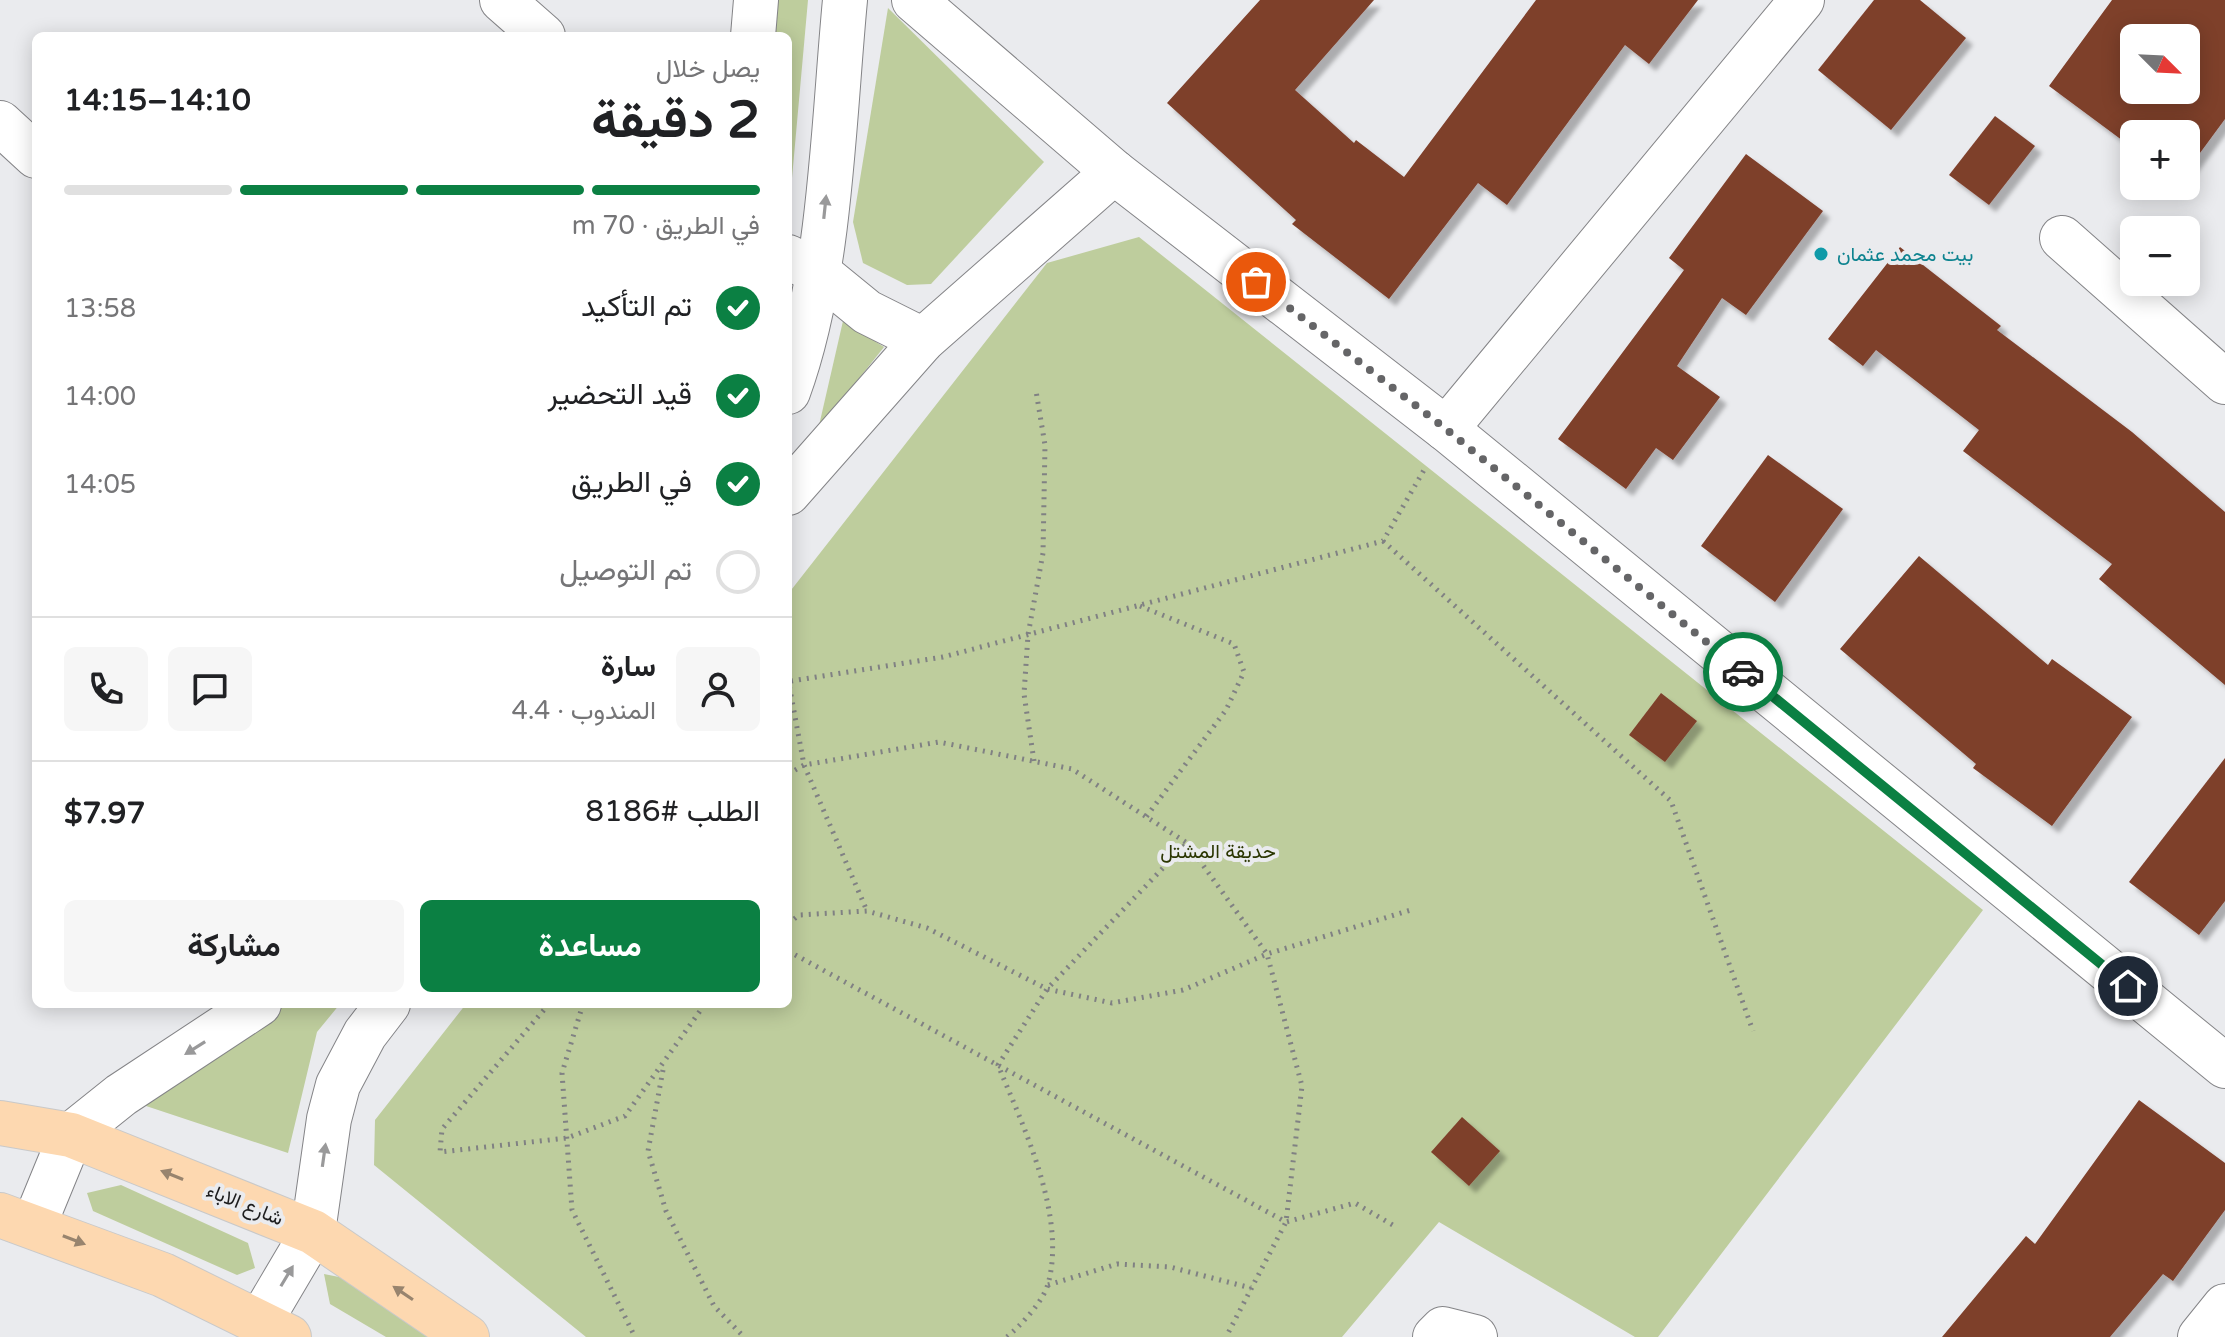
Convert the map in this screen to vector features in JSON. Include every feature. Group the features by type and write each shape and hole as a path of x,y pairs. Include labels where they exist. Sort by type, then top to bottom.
{"main road":[{"name":"شارع الاباء","path":"0,1123 71,1135 313,1232 467,1337"},
{"path":"17,1220 163,1275 275,1329"}],"street":[{"path":"502,0 538,32"},
{"path":"753,32 756,0"},
{"path":"792,381 801,356 803,264 845,0"},
{"path":"914,0 1114,172 1446,429 2225,1066"},
{"path":"1446,429 1802,0"},
{"path":"0,123 32,152"},
{"path":"792,488 923,340 1114,172"},
{"path":"2062,238 2225,382"},
{"path":"803,264 867,312 923,340"},
{"path":"17,1220 71,1135 121,1095 253,1008"},
{"path":"275,1329 313,1232 329,1119 338,1085 365,1034 385,1008"},
{"path":"2200,1337 2225,1306"},
{"path":"1435,1337 1443,1329 1475,1337"}],"path":[{"path":"1034,761 1024,694 1028,635 1043,553 1045,445 1036,391"},
{"path":"792,680 943,657 1383,541 1446,429"},
{"path":"1383,541 1671,801 1753,1031"},
{"path":"1139,606 1234,644 1244,672 1226,710 1146,817"},
{"path":"792,697 804,765 867,911"},
{"path":"792,772 804,765 939,742 1072,769 1187,843 1267,954 1302,1086 1286,1222 1226,1337"},
{"path":"998,1065 1047,989 1187,843"},
{"path":"792,921 799,915 867,911 927,928 1047,989 1112,1003 1183,990 1267,954 1414,909"},
{"path":"792,953 1286,1222 1355,1203 1396,1227"},
{"path":"546,1008 442,1129 440,1152 567,1138 625,1116 664,1066 702,1008"},
{"path":"582,1008 562,1073 572,1210 635,1337"},
{"path":"998,1065 1039,1166 1051,1226 1048,1285 1020,1326 1007,1337"},
{"path":"664,1066 648,1151 666,1211 714,1306 744,1337"},
{"path":"1048,1285 1117,1264 1170,1267 1251,1288"}],"green space":[{"path":"774,0 808,0 792,178 792,32 771,32"},
{"path":"888,8 1044,162 931,284 907,285 863,263 853,222"},
{"name":"حديقة المشتل","path":"1139,237 1983,910 1658,1337 1635,1337 1439,1222 1342,1337 586,1337 374,1165 375,1120 463,1008 792,1008 792,589 1047,263"},
{"path":"843,321 884,347 818,430"},
{"path":"280,1008 337,1008 317,1032 288,1153 131,1101 270,1019"},
{"path":"121,1185 248,1243 255,1268 237,1275 93,1211 87,1193"},
{"path":"324,1274 359,1281 455,1337 386,1337 330,1304"}],"building":[{"path":"1260,0 1374,0 1295,90 1354,143 1356,140 1404,177 1536,0 1698,0 1649,64 1625,45 1507,205 1478,183 1389,299 1292,224 1296,220 1167,103"},
{"path":"1874,0 1920,0 1966,38 1891,130 1818,70"},
{"path":"2112,0 2225,0 2225,119 2200,153 2200,120 2120,120 2120,139 2049,86"},
{"path":"1995,116 2035,146 1989,205 1949,175"},
{"path":"1746,154 1823,211 1746,315 1722,298 1677,366 1720,397 1673,460 1656,448 1626,489 1558,439 1684,270 1669,258"},
{"path":"1900,247 2001,326 1997,330 2132,432 2225,512 2225,685 2099,579 2112,564 1963,451 1979,430 1876,350 1863,366 1828,339"},
{"path":"1768,455 1843,509 1775,602 1701,546"},
{"path":"1919,556 2048,665 2052,659 2132,717 2052,826 1973,768 1976,764 1840,649"},
{"path":"1661,693 1697,721 1665,762 1629,735"},
{"path":"2225,758 2225,901 2199,935 2129,882"},
{"path":"2139,1100 2225,1163 2225,1210 2173,1281 2163,1274 2110,1337 1942,1337 2026,1236 2035,1244"},
{"path":"1462,1117 1500,1151 1469,1186 1431,1152"}],"way so far":[{"path":"1256,282 1446,429 1743,672"}],"place":[{"name":"بيت محمد عثمان","path":"1821,254"}],"route":[{"path":"1743,672 2128,986"}]}
